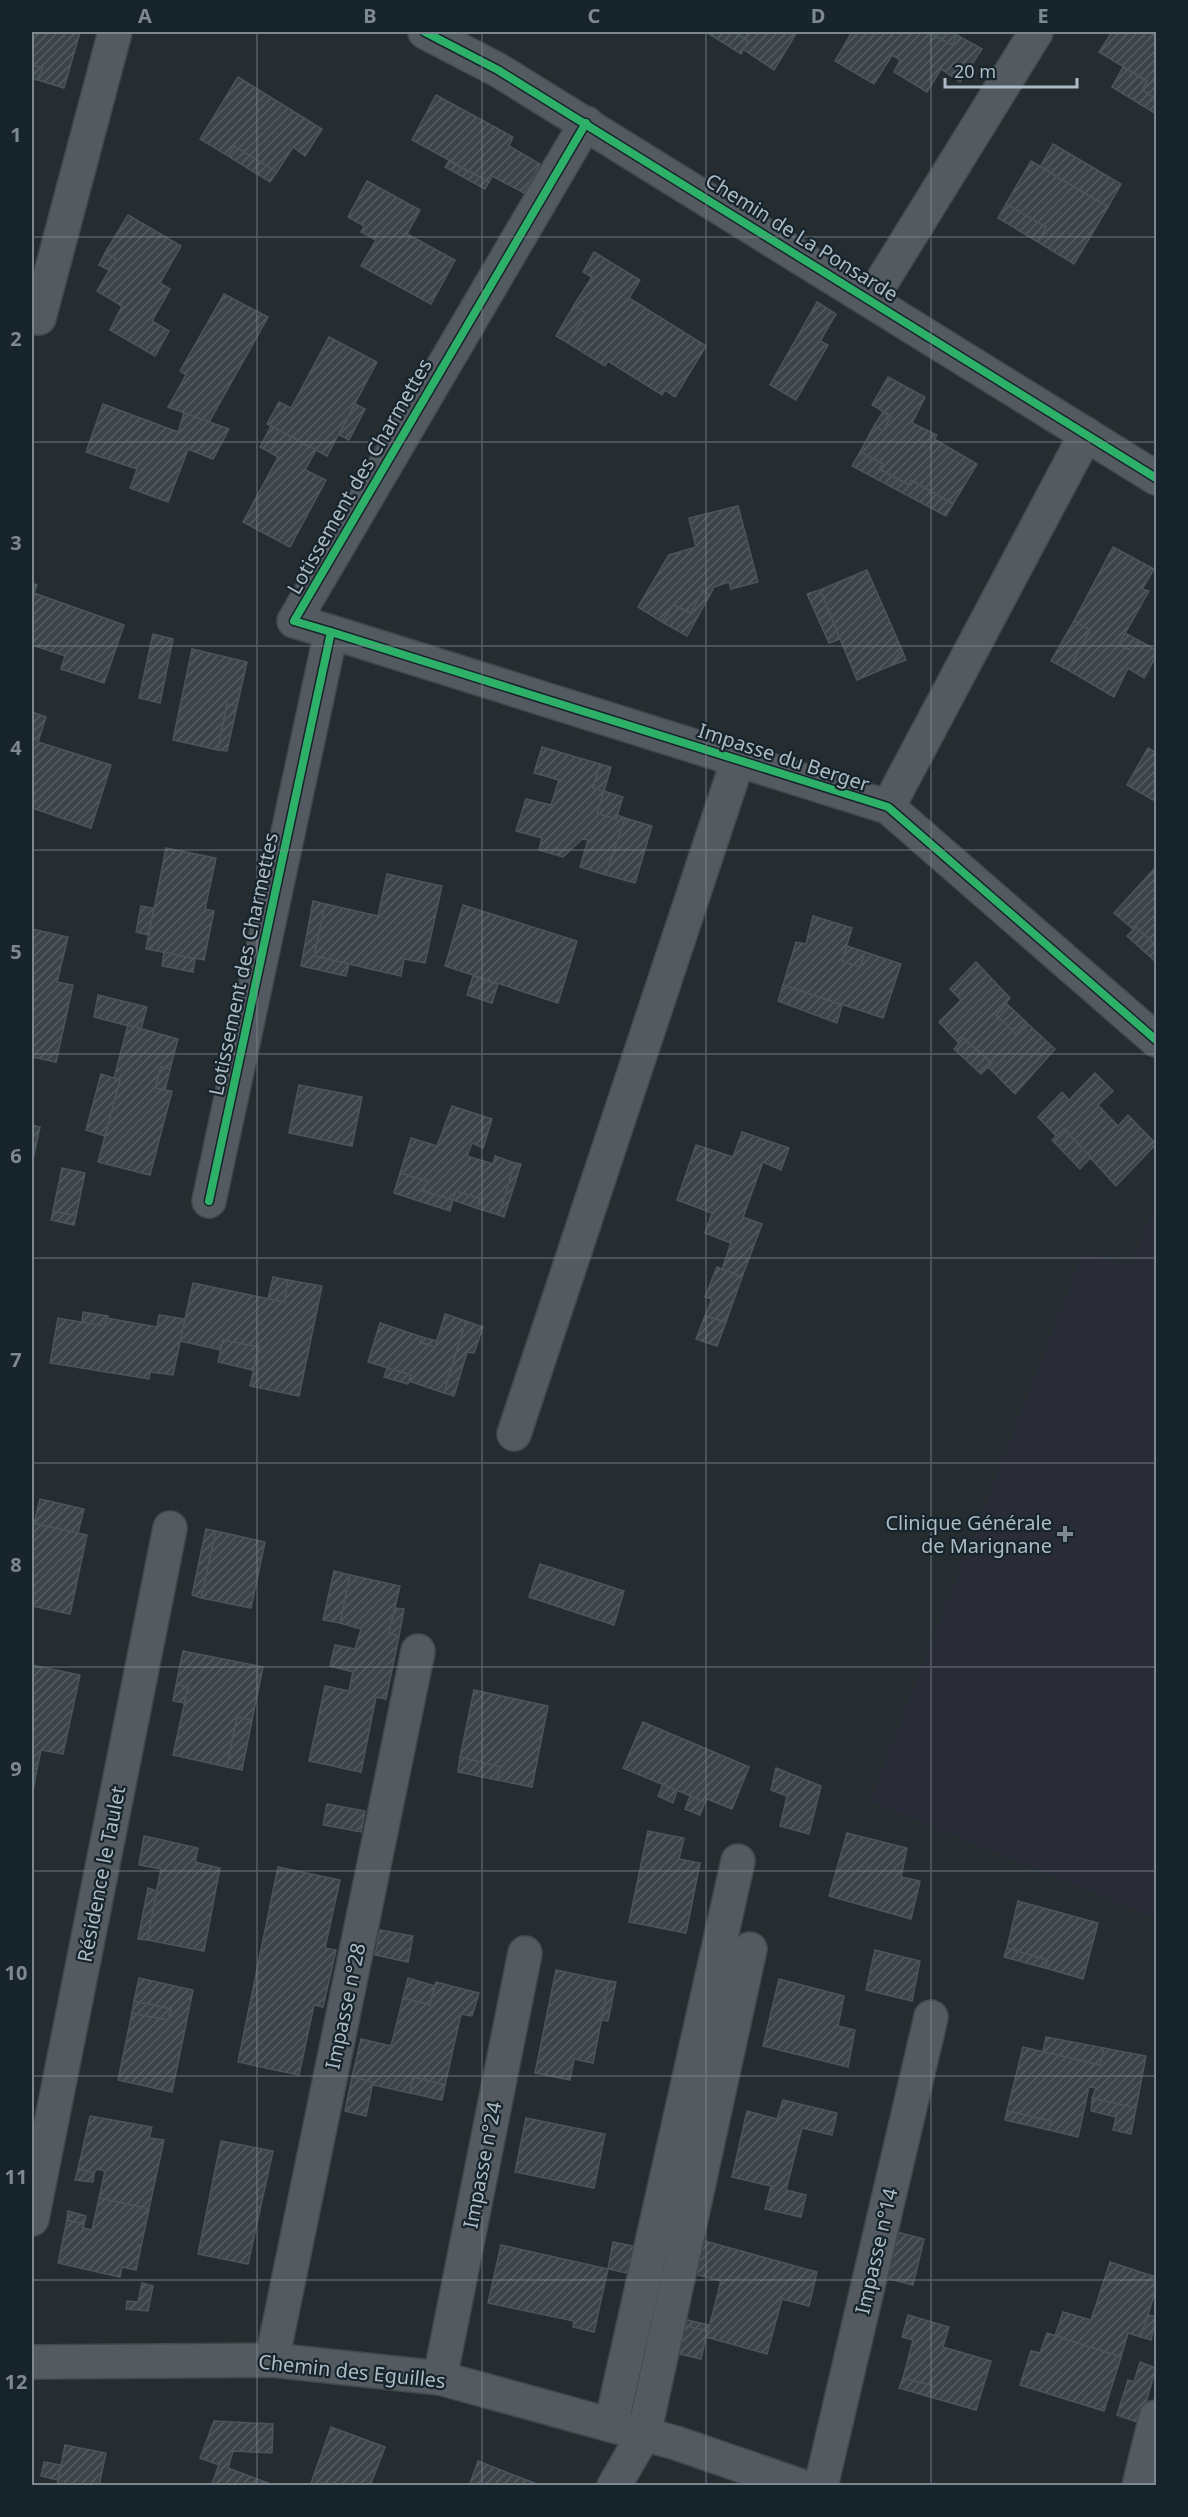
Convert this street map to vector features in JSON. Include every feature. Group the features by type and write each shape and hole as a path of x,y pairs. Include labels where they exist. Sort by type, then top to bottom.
{"street":[{"path":"39,318 115,32"},
{"name":"Chemin de La Ponsarde","path":"425,32 498,70 586,123 1156,478"},
{"path":"871,300 1036,32"},
{"name":"Lotissement des Charmettes","path":"209,1201 331,632 294,621 586,123"},
{"path":"888,807 1086,434"},
{"name":"Impasse du Berger","path":"331,632 888,807 1156,1040"},
{"path":"514,1434 738,760"},
{"name":"Résidence le Taulet","path":"32,2219 170,1528"},
{"name":"Impasse n°28","path":"272,2360 418,1651"},
{"path":"611,2425 738,1861"},
{"path":"615,2486 644,2434 750,1949"},
{"name":"Impasse n°24","path":"440,2378 525,1953"},
{"name":"Impasse n°14","path":"821,2486 931,2017"},
{"name":"Chemin des Eguilles","path":"32,2362 272,2360 440,2378 644,2434 801,2486"},
{"path":"1139,2486 1156,2417"}],"shaded area":[{"name":"Clinique Générale de Marignane","path":"1154,1207 1156,1208 1156,1918 870,1801 1084,1251 1130,1267"}],"building":[{"path":"32,32 80,32 64,88 38,80 42,68 32,65"},
{"path":"706,32 734,32 748,41 741,54"},
{"path":"734,32 797,32 774,70 743,49 748,41"},
{"path":"852,32 928,32 952,45 957,35 982,49 960,82 941,69 927,92 894,72 900,60 892,55 874,84 835,61"},
{"path":"928,32 952,32 957,35 952,45"},
{"path":"1112,32 1156,32 1156,99 1142,90 1147,81 1099,52"},
{"path":"32,65 42,68 38,80 32,79"},
{"path":"1123,67 1147,81 1142,90 1156,99 1156,114 1112,87"},
{"path":"238,77 322,129 305,156 293,147 277,172 234,146 228,156 200,139"},
{"path":"436,95 513,137 509,146 540,164 524,193 492,176 489,182 412,140"},
{"path":"1053,144 1121,184 1108,207 1040,167"},
{"path":"234,146 277,172 270,182 228,156"},
{"path":"449,161 489,182 485,189 445,167"},
{"path":"1031,161 1108,207 1074,264 1038,242 1046,227 1006,204"},
{"path":"367,181 420,210 407,234 455,260 431,304 361,266 376,240 361,232 364,226 348,217"},
{"path":"1006,204 1046,227 1038,242 998,218"},
{"path":"128,215 181,246 160,283 170,289 152,321 169,331 155,356 110,330 122,306 97,291 116,259 105,253"},
{"path":"594,252 640,280 629,298 706,346 675,397 665,390 662,395 608,361 605,366 568,343 586,313 574,305 592,277 583,272"},
{"path":"105,253 116,259 110,271 99,265"},
{"path":"224,294 268,317 209,422 168,407 186,375 180,371"},
{"path":"817,302 836,314 820,341 828,345 796,400 770,385"},
{"path":"574,305 586,313 568,343 556,336"},
{"path":"329,337 377,362 327,456 267,424 279,402 291,408"},
{"path":"888,377 925,397 912,423 937,435 934,439 977,464 953,504 911,480 909,485 879,469 883,464 860,452 874,426 883,431 891,416 872,405"},
{"path":"103,404 178,432 184,413 229,429 213,459 188,449 168,502 130,488 137,469 86,452"},
{"path":"355,404 365,409 349,440 339,435"},
{"path":"883,412 891,416 883,431 874,426"},
{"path":"271,426 316,450 305,470 326,480 290,547 243,522 278,457 260,447"},
{"path":"860,452 883,464 879,469 909,485 911,480 953,504 946,516 852,466"},
{"path":"738,506 758,582 731,589 729,582 714,587 710,595 703,590 691,613 673,605 662,622 638,607 669,555 696,547 689,518"},
{"path":"1113,547 1154,569 1142,589 1149,591 1119,644 1132,651 1138,640 1156,650 1156,656 1144,678 1128,668 1114,697 1068,670 1090,630 1074,621"},
{"path":"867,570 902,650 890,666 857,680 820,590"},
{"path":"32,583 37,585 34,593 124,625 104,683 61,669 65,656 32,645"},
{"path":"703,590 710,595 687,636 662,622 673,605 691,613"},
{"path":"820,590 840,639 829,643 807,594"},
{"path":"1074,621 1090,630 1068,670 1051,661"},
{"path":"1125,633 1138,640 1132,651 1119,644"},
{"path":"153,634 173,639 160,703 139,698"},
{"path":"192,649 247,662 237,706 227,704 218,750 173,740"},
{"path":"902,650 906,660 890,666"},
{"path":"227,704 237,706 227,751 218,750"},
{"path":"32,712 46,717 38,742 111,765 91,828 32,808"},
{"path":"542,747 600,764 593,788 604,791 597,813 616,819 617,815 625,818 606,875 580,867 588,840 582,839 563,857 539,850 542,838 516,831 526,799 551,805 559,780 534,773"},
{"path":"1148,748 1156,753 1156,794 1153,800 1127,785"},
{"path":"600,764 611,767 604,791 593,788"},
{"path":"604,791 623,797 616,819 597,813"},
{"path":"625,818 652,826 635,883 606,875"},
{"path":"166,848 216,858 205,909 214,911 204,960 146,949"},
{"path":"1154,869 1156,871 1156,946 1136,927 1133,929 1114,913"},
{"path":"387,874 442,886 425,963 404,959 401,976 314,956 325,904 378,916"},
{"path":"313,901 325,904 314,956 349,964 346,976 301,966"},
{"path":"463,905 577,941 558,1003 445,966"},
{"path":"141,906 154,908 148,935 136,932"},
{"path":"813,916 852,928 842,961 860,967 865,952 901,964 883,1018 783,985 796,942 806,944"},
{"path":"1136,927 1156,946 1156,962 1127,936"},
{"path":"32,929 68,937 57,982 73,985 56,1062 32,1057"},
{"path":"847,946 865,952 860,967 842,961"},
{"path":"164,952 195,959 193,972 162,966"},
{"path":"976,962 1010,998 996,1015 1016,1034 1026,1022 1055,1049 1015,1094 987,1066 992,1063 963,1038 959,1043 939,1022 961,1000 950,989"},
{"path":"473,976 498,984 492,1003 467,995"},
{"path":"783,985 842,1005 837,1023 778,1001"},
{"path":"98,995 147,1007 141,1029 94,1017"},
{"path":"1007,1004 1026,1022 1016,1034 996,1015"},
{"path":"128,1025 178,1039 170,1069 161,1067 155,1088 172,1091 150,1175 98,1162 120,1080 114,1078"},
{"path":"963,1038 992,1063 981,1074 954,1049"},
{"path":"161,1067 170,1069 165,1090 155,1088"},
{"path":"1095,1073 1113,1091 1098,1105 1118,1126 1128,1115 1156,1144 1116,1186 1064,1129 1056,1136 1038,1117 1062,1092 1069,1100"},
{"path":"101,1074 120,1080 105,1136 86,1130"},
{"path":"299,1085 362,1097 352,1146 289,1133"},
{"path":"452,1106 492,1119 483,1148 472,1143 467,1156 493,1164 495,1156 515,1163 499,1215 476,1208 480,1199 456,1191 453,1200 423,1191 427,1181 400,1173 411,1138 437,1146"},
{"path":"32,1125 40,1127 32,1164"},
{"path":"1064,1129 1091,1157 1080,1169 1052,1140"},
{"path":"742,1132 789,1148 781,1170 763,1162 743,1217 762,1224 742,1277 722,1269 731,1243 705,1233 712,1213 677,1200 696,1145 733,1157"},
{"path":"515,1163 521,1164 504,1217 499,1215"},
{"path":"62,1168 85,1173 76,1216 53,1211"},
{"path":"400,1173 427,1181 423,1191 453,1200 450,1211 394,1193"},
{"path":"456,1191 480,1199 476,1208 453,1200"},
{"path":"53,1211 76,1216 74,1225 51,1220"},
{"path":"717,1267 742,1277 726,1322 705,1316 712,1299 705,1297"},
{"path":"273,1277 288,1280 284,1302 268,1299"},
{"path":"288,1280 322,1286 299,1396 250,1386 259,1347 223,1340 221,1350 180,1341 193,1283 284,1302"},
{"path":"83,1312 108,1316 104,1326 82,1322"},
{"path":"445,1314 466,1321 444,1393 409,1381 411,1375 368,1362 380,1323 422,1337 420,1342 435,1347"},
{"path":"159,1315 185,1319 173,1375 150,1372 149,1379 50,1363 58,1318 104,1326 107,1318 157,1327"},
{"path":"705,1316 726,1322 717,1346 696,1339"},
{"path":"466,1321 483,1327 474,1353 467,1352 454,1396 444,1393"},
{"path":"422,1337 437,1341 435,1347 420,1342"},
{"path":"223,1340 259,1347 253,1370 218,1362"},
{"path":"387,1368 411,1375 408,1384 384,1377"},
{"path":"40,1499 84,1509 78,1533 34,1524"},
{"path":"32,1523 87,1535 70,1614 32,1606"},
{"path":"206,1529 216,1531 201,1598 192,1595"},
{"path":"216,1531 265,1542 251,1608 201,1598"},
{"path":"540,1564 624,1591 614,1625 529,1597"},
{"path":"334,1571 350,1575 340,1623 323,1620"},
{"path":"350,1575 400,1586 389,1633 399,1636 386,1699 376,1697 361,1772 309,1761 325,1686 349,1691 353,1672 330,1666 335,1645 355,1649 361,1629 340,1623"},
{"path":"395,1608 404,1609 399,1636 389,1633"},
{"path":"183,1651 263,1667 252,1720 237,1717 227,1767 173,1755 188,1687 176,1685"},
{"path":"32,1665 80,1675 63,1754 41,1750 37,1769 32,1768"},
{"path":"176,1685 188,1687 184,1703 173,1701"},
{"path":"474,1690 548,1706 532,1787 497,1780 500,1767 460,1757"},
{"path":"237,1717 252,1720 242,1770 227,1767"},
{"path":"643,1722 749,1767 732,1809 707,1799 705,1802 623,1768"},
{"path":"460,1757 500,1767 497,1780 458,1772"},
{"path":"32,1768 37,1769 32,1796"},
{"path":"776,1768 821,1786 809,1834 780,1826 787,1796 771,1790"},
{"path":"663,1784 677,1791 673,1803 658,1796"},
{"path":"690,1796 705,1802 700,1815 685,1809"},
{"path":"327,1804 365,1811 361,1832 323,1825"},
{"path":"648,1831 684,1838 679,1859 700,1863 686,1933 629,1922"},
{"path":"847,1833 907,1848 901,1877 920,1881 911,1919 829,1896"},
{"path":"144,1836 198,1848 195,1862 220,1868 204,1951 147,1940 161,1869 139,1865"},
{"path":"278,1867 340,1880 325,1948 336,1950 323,2007 314,2005 299,2075 238,2062"},
{"path":"148,1888 157,1891 147,1940 138,1939"},
{"path":"1018,1901 1098,1923 1083,1979 1045,1968 1047,1960 1007,1948"},
{"path":"380,1930 413,1936 408,1962 375,1955"},
{"path":"1007,1948 1047,1960 1045,1968 1004,1957"},
{"path":"875,1950 920,1961 912,2001 866,1990"},
{"path":"556,1970 609,1981 593,2063 574,2059 570,2080 535,2073"},
{"path":"139,1978 193,1990 172,2092 118,2080 132,2013 168,2020 171,2009 134,2001"},
{"path":"408,1978 435,1986 430,2005 403,1998"},
{"path":"779,1979 844,1996 838,2026 855,2030 848,2067 763,2046"},
{"path":"609,1981 616,1982 608,2021 601,2020"},
{"path":"436,1982 479,1993 472,2016 461,2014 445,2085 413,2077 410,2093 373,2085 373,2082 352,2077 361,2039 391,2046 403,1998 430,2005"},
{"path":"134,2001 171,2009 168,2020 132,2013"},
{"path":"1046,2037 1104,2048 1100,2065 1043,2052"},
{"path":"1023,2047 1100,2065 1104,2048 1146,2056 1136,2108 1092,2098 1096,2088 1089,2087 1078,2137 1049,2130 1051,2121 1007,2111"},
{"path":"352,2077 373,2082 366,2116 345,2111"},
{"path":"413,2077 445,2085 442,2100 410,2093"},
{"path":"1092,2098 1136,2108 1131,2134 1113,2130 1116,2117 1091,2111"},
{"path":"783,2100 837,2113 832,2135 802,2128 786,2190 806,2195 801,2217 765,2209 771,2186 732,2177 747,2111 777,2119"},
{"path":"1007,2111 1051,2121 1049,2130 1005,2120"},
{"path":"90,2116 152,2127 149,2138 164,2140 149,2209 99,2198 105,2171 97,2169 94,2173 78,2169"},
{"path":"526,2118 605,2134 594,2188 515,2172"},
{"path":"221,2141 273,2151 248,2264 198,2254"},
{"path":"78,2169 94,2173 93,2182 75,2180"},
{"path":"99,2198 149,2209 136,2270 122,2267 120,2277 58,2263 67,2220 84,2224 83,2228 92,2230"},
{"path":"68,2211 86,2216 84,2224 67,2220"},
{"path":"897,2232 924,2239 913,2285 886,2278"},
{"path":"694,2238 817,2272 809,2306 782,2299 767,2354 706,2337 701,2359 667,2351 674,2323 708,2331 721,2281 686,2272"},
{"path":"613,2242 638,2247 632,2274 608,2269"},
{"path":"501,2245 608,2269 594,2332 573,2327 574,2321 488,2303"},
{"path":"1110,2262 1156,2277 1156,2289 1141,2337 1128,2333 1121,2357 1055,2336 1063,2312 1091,2320"},
{"path":"142,2283 153,2286 148,2311 126,2309 127,2301 138,2302"},
{"path":"908,2315 949,2327 943,2347 991,2361 976,2410 930,2397 933,2386 903,2378 913,2340 902,2337"},
{"path":"1148,2315 1156,2317 1151,2340 1141,2337"},
{"path":"675,2317 709,2325 708,2331 674,2323"},
{"path":"1047,2333 1121,2357 1104,2411 1020,2385 1031,2351 1040,2353"},
{"path":"1140,2362 1156,2368 1140,2423 1117,2415 1128,2380 1134,2382"},
{"path":"903,2378 933,2386 930,2397 899,2388"},
{"path":"214,2421 273,2424 272,2453 233,2451 228,2468 268,2483 267,2486 211,2486 219,2465 200,2458"},
{"path":"331,2427 385,2447 370,2486 310,2486"},
{"path":"65,2445 106,2453 99,2486 57,2486"},
{"path":"478,2461 542,2486 469,2486"},
{"path":"44,2462 61,2465 58,2480 41,2476"}],"cycle path":[{"path":"425,32 498,70 1156,478"},
{"path":"209,1201 331,632 294,621 586,123"},
{"path":"331,632 888,807 1156,1040"}],"place":[{"name":"Clinique Générale de Marignane","path":"1065,1534"}]}
